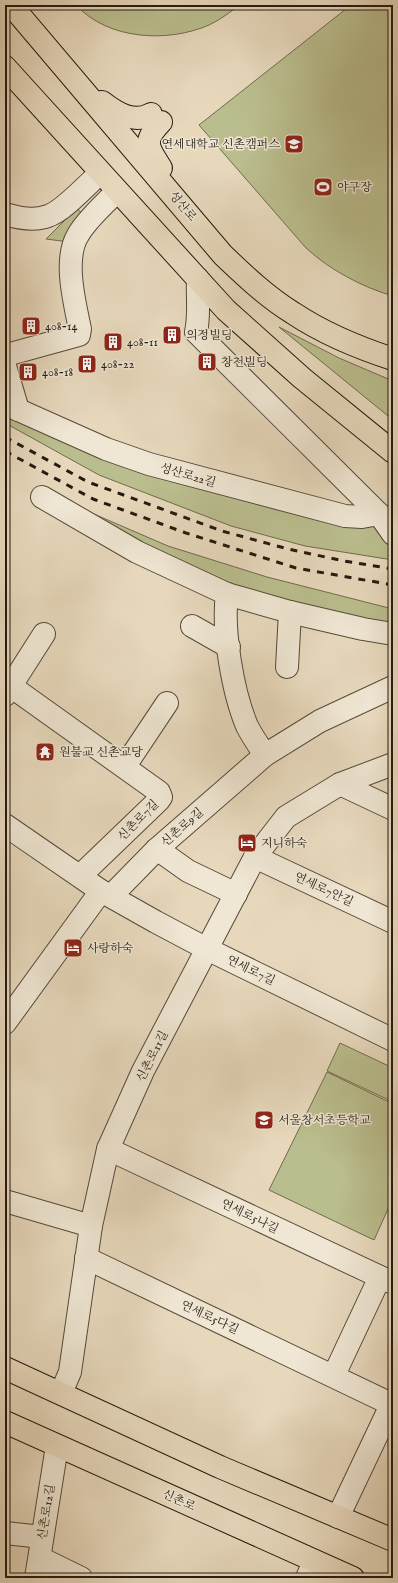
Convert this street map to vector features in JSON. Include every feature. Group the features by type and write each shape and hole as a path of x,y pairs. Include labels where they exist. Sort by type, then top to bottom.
{"main road":[{"name":"성산로","path":"11,5 229,260 256,286 293,313 327,332 393,359"},
{"path":"5,67 100,173 232,315 302,378 390,447"},
{"path":"82,88 120,115 138,119 156,118 149,138 150,149 189,214"},
{"path":"5,1368 61,1392 220,1467 393,1540"},
{"name":"신촌로","path":"5,1422 311,1569 353,1578"}],"street":[{"path":"5,214 14,217 32,218 49,216 100,173"},
{"path":"5,360 10,354 79,335 80,329 72,278 74,244 81,231 117,191"},
{"path":"198,279 197,300 199,310 196,332 379,514 393,534"},
{"path":"5,366 12,407"},
{"name":"성산로22길","path":"12,407 106,449 170,470 345,516 362,517 379,514"},
{"path":"42,496 137,552 228,594 290,612 363,629 393,634"},
{"path":"228,594 226,618 234,680 242,713 264,755"},
{"path":"287,667 290,612"},
{"path":"192,626 229,647"},
{"name":"신촌로7길","path":"44,634 7,688 125,766 159,792 161,797 80,876"},
{"name":"신촌로9길","path":"5,1023 106,893 264,755 320,720 393,687"},
{"path":"125,766 168,703"},
{"name":"신촌로11길","path":"61,1392 70,1372 91,1226 108,1149 143,1071 255,857 286,817 340,784 393,764"},
{"path":"340,784 393,809"},
{"path":"5,825 106,893"},
{"path":"157,849 188,871 236,894"},
{"name":"연세로7안길","path":"255,857 393,922"},
{"name":"연세로7길","path":"106,893 207,949 393,1040"},
{"name":"연세로5나길","path":"108,1149 386,1280"},
{"path":"5,1201 91,1226"},
{"name":"연세로5다길","path":"86,1258 392,1403"},
{"path":"334,1375 386,1280"},
{"path":"338,1517 392,1403"},
{"name":"신촌로12길","path":"38,1568 57,1446"},
{"path":"5,1533 42,1537"},
{"path":"38,1568 81,1578"}],"green space":[{"path":"76,5 240,5 209,25 193,31 157,36 139,35 121,31 105,25 89,17"},
{"name":"야구장","path":"351,5 393,5 393,296 358,283 325,264 315,256 306,248 199,125"},
{"path":"77,208 86,218 69,242 46,239"},
{"path":"279,327 339,358 393,381 393,420"},
{"path":"5,414 378,520 385,529 389,538 393,560 305,546 231,526 99,475 5,423"},
{"path":"80,508 168,546 267,577 393,609 393,630 364,625 179,568"},
{"path":"340,1043 393,1068 393,1102 327,1071"},
{"path":"327,1072 393,1104 393,1198 374,1240 269,1190"}],"railway":[{"path":"5,437 88,482 222,531 288,549 344,561 393,569"},
{"path":"5,451 93,499 186,533 296,568 393,585"}],"place":[{"name":"연세대학교 신촌캠퍼스","path":"294,144"},
{"name":"야구장","path":"323,187"},
{"name":"408-14","path":"31,326"},
{"name":"의정빌딩","path":"172,335"},
{"name":"408-11","path":"113,342"},
{"name":"창천빌딩","path":"207,362"},
{"name":"408-22","path":"87,364"},
{"name":"408-18","path":"28,372"},
{"name":"원불교 신촌교당","path":"45,752"},
{"name":"지니하숙","path":"247,843"},
{"name":"사랑하숙","path":"73,948"},
{"name":"서울창서초등학교","path":"264,1120"}]}
